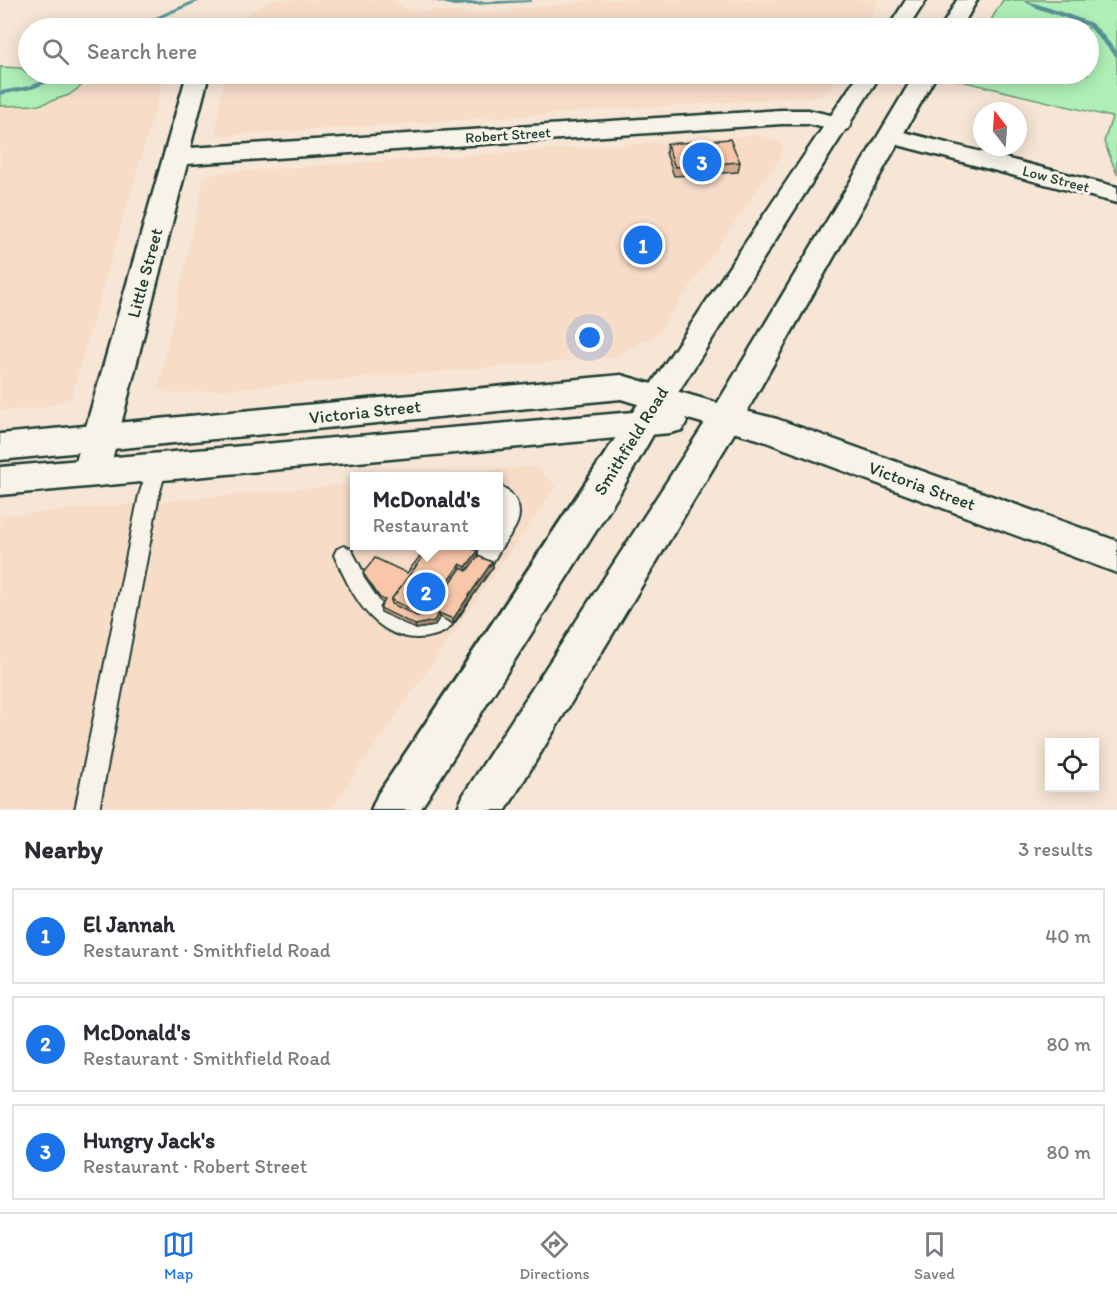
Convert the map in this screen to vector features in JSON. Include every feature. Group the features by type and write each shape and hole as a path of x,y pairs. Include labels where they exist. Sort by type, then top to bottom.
{"main road":[{"path":"904,18 916,0"},
{"path":"957,18 967,0"},
{"name":"Little Street","path":"91,472 195,84"},
{"name":"Smithfield Road","path":"394,810 605,486 650,410 864,84"},
{"path":"480,810 726,418 920,84"},
{"name":"Robert Street","path":"176,157 782,117 808,117 839,124"},
{"name":"Low Street","path":"891,136 1117,195"},
{"name":"Victoria Street","path":"0,447 602,388 621,387 650,410"},
{"name":"Victoria Street","path":"0,481 156,466 650,410 726,418 765,428 1117,557"}],"lane":[{"path":"87,810 156,466"},
{"path":"503,499 510,508 511,515 503,529"},
{"path":"344,555 373,607 381,615 395,623 419,629 440,622 490,550"}],"shaded area":[{"path":"273,0 392,0 409,10 480,14 598,0 879,0 871,18 240,18"},
{"path":"84,84 162,84 71,398 46,407 0,411 0,106 39,105 69,95"},
{"path":"223,84 833,84 828,92 820,96 215,136"},
{"path":"758,135 779,142 783,148 781,156 657,334 614,357 170,394 158,389 204,179 214,173"},
{"path":"535,466 556,486 330,810 0,810 0,516 350,484 350,550 503,550 503,472 471,472"}],"green space":[{"path":"1003,0 1117,0 1117,174 1104,142 1112,117 974,84 1099,84 1099,18 992,18"},
{"path":"0,67 18,68 18,84 84,84 69,95 39,105 0,106"}],"building":[{"path":"730,139 740,162 675,167 667,144"},
{"path":"425,550 428,550 391,600 392,604 417,616 428,614 461,568 467,571 478,556 492,562 453,619 439,613 434,621 415,625 380,608 385,600 380,598 363,573 375,558 407,573"},
{"path":"428,550 478,551 466,567 460,564 428,610 417,612 391,600"}],"waterway":[{"path":"157,18 200,0"},
{"path":"433,0 454,4 530,0"},
{"path":"1025,0 1070,18"},
{"path":"1099,35 1117,55"},
{"path":"0,93 41,84"}],"place":[{"name":"Hungry Jack's","path":"702,162"},
{"name":"El Jannah","path":"643,245"},
{"name":"McDonald's","path":"426,592"}]}
